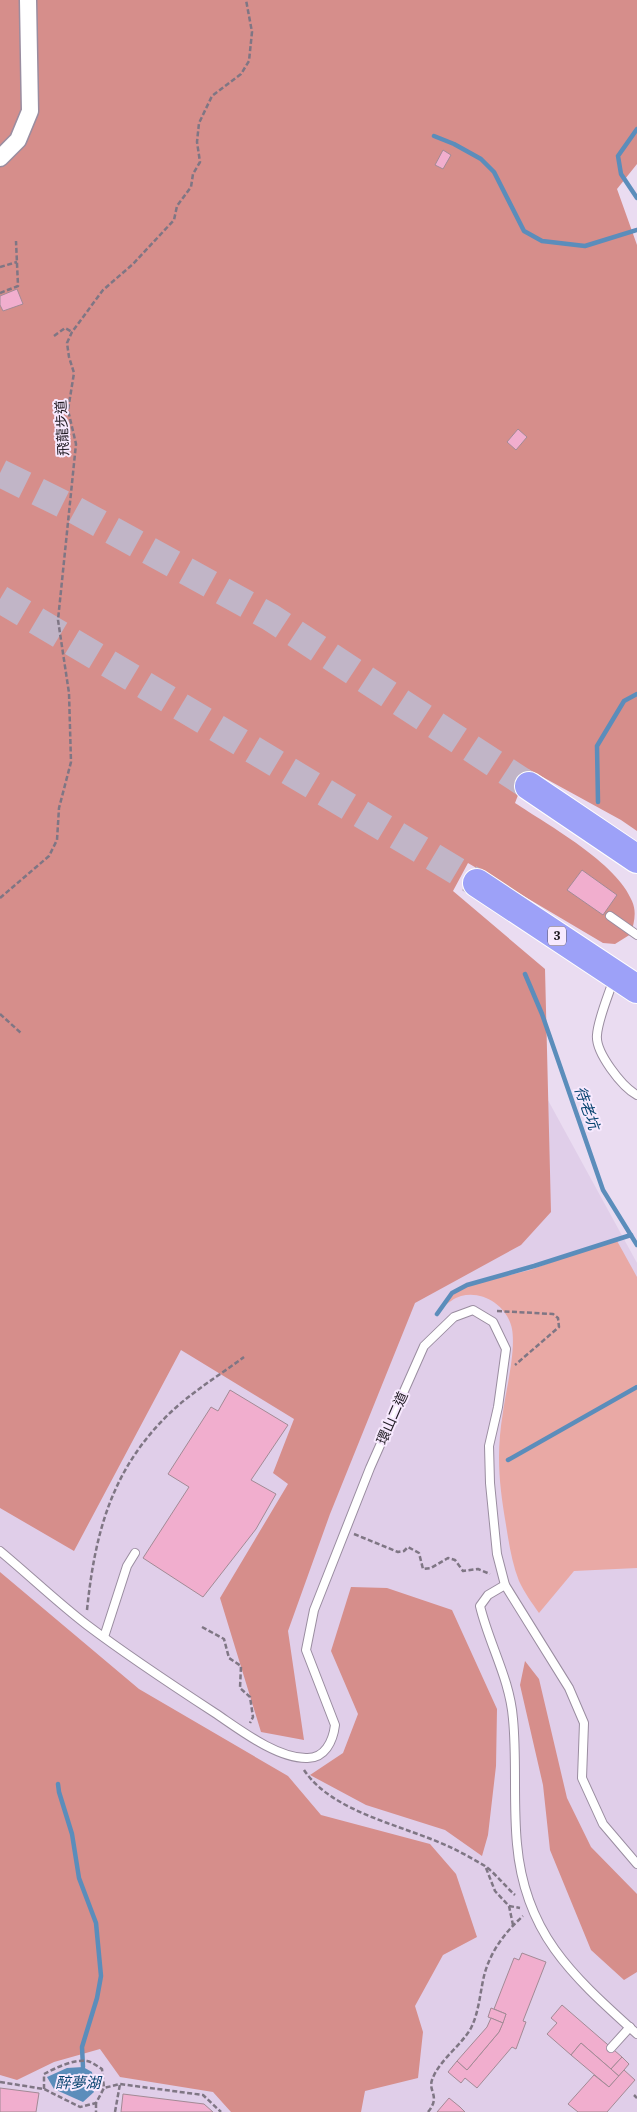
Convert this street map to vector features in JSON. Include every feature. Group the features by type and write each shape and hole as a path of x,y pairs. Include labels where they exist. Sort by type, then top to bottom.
{"highway":[{"path":"530,786 637,859"},
{"name":"3","path":"477,883 626,981"}],"street":[{"path":"0,158 18,140 30,111 28,0"}],"lane":[{"path":"610,916 637,935"},
{"path":"626,981 596,1036 601,1053 620,1082 637,1095"},
{"path":"473,1310 494,1322 506,1349 498,1407 489,1446 490,1483 497,1554 505,1585 568,1688 584,1723 582,1778 603,1824 637,1864"},
{"name":"環山二道","path":"0,1550 86,1624 172,1685 246,1734 275,1749 296,1757 308,1758 318,1755 327,1748 334,1738 335,1725 306,1650 314,1610 370,1468 424,1346 454,1316 473,1310"},
{"path":"104,1637 127,1566 135,1553"},
{"path":"505,1585 488,1595 480,1606 510,1701 513,1718 517,1843 522,1875 529,1899 550,1942 562,1961 580,1981 637,2034"},
{"path":"611,2048 630,2027"}],"path":[{"name":"飛龍步道","path":"0,898 49,856 57,840 59,808 71,762 69,693 58,620 76,444 68,410 74,373 67,343 72,332 103,290 133,264 174,220 177,206 192,187 193,174 200,162 197,142 199,123 212,96 241,74 249,61 252,32 246,0"},
{"path":"0,293 18,286 16,241"},
{"path":"0,267 17,262"},
{"path":"54,336 66,328 72,332"},
{"path":"0,1014 21,1033"},
{"path":"473,1310 553,1314 558,1318 559,1327 501,1377"},
{"path":"86,1624 94,1551 105,1514 121,1477 140,1447 172,1411 244,1357"},
{"path":"346,1530 398,1552 404,1551 408,1547 419,1553 422,1569 431,1568 448,1558 454,1560 463,1571 478,1569 487,1572 505,1585"},
{"path":"202,1627 224,1639 229,1658 241,1666 240,1688 250,1697 253,1717 246,1734"},
{"path":"296,1757 318,1788 350,1808 425,1836 485,1867 515,1895 529,1899"},
{"path":"485,1867 495,1891 509,1906 513,1925"},
{"path":"428,2112 435,2099 432,2080 466,2036 472,2025 480,2000 485,1974 500,1940 513,1925 534,1911"},
{"path":"44,2089 44,2074 59,2066 76,2062 87,2062 102,2069 104,2088 96,2104 96,2112"},
{"path":"0,2082 44,2089 80,2107 96,2104"},
{"path":"104,2088 120,2084 203,2095 221,2112"},
{"path":"115,2112 120,2084"},
{"path":"634,2095 637,2098"}],"shaded area":[{"path":"0,0 637,0 637,164 617,189 637,245 637,831 621,820 528,769 515,803 580,846 612,873 624,887 632,901 635,913 634,922 631,934 615,944 603,943 468,863 453,891 545,969 551,1212 521,1245 415,1303 330,1514 288,1631 304,1740 261,1732 220,1598 288,1484 273,1473 294,1419 181,1350 74,1551 0,1508"},
{"path":"0,317 259,675 520,1049 637,1263 637,2112 0,2112"},
{"path":"616,1239 637,1277 637,1568 574,1571 539,1613 521,1585 514,1567 500,1482 501,1427 513,1348 510,1321 494,1302 478,1296 458,1297 442,1308 456,1291 467,1286 530,1270"},
{"path":"0,1572 139,1689 288,1776 321,1815 430,1844 456,1874 477,1937 443,1955 415,2006 423,2032 418,2078 365,2091 361,2112 231,2112 213,2092 120,2077 100,2049 54,2062 17,2080 0,2075"},
{"path":"351,1587 387,1588 452,1610 497,1709 496,1766 488,1835 482,1856 445,1830 366,1805 310,1775 343,1753 358,1714 331,1651"},
{"path":"525,1661 539,1679 567,1798 591,1847 637,1894 637,1972 624,1980 591,1950 550,1850 543,1785 520,1685"}],"water":[{"name":"醉夢湖","path":"83,2067 92,2072 94,2092 83,2102 54,2089 47,2077 67,2068"}],"building":[{"path":"443,150 451,155 443,169 435,165"},
{"path":"17,289 23,304 3,311 0,305 0,296"},
{"path":"518,429 527,437 516,450 507,442"},
{"path":"582,870 617,895 603,915 567,890"},
{"path":"230,1390 288,1425 251,1480 276,1494 256,1529 203,1597 143,1558 189,1487 168,1474 211,1407 218,1411"},
{"path":"522,1953 546,1962 523,2021 526,2022 516,2049 512,2047 477,2088 465,2078 461,2083 448,2072 457,2061 467,2070 499,2032 506,2014 494,2009 514,1958 519,1960"},
{"path":"562,2005 622,2057 611,2069 581,2043 571,2055 547,2034 557,2023 551,2018"},
{"path":"491,2008 506,2014 503,2023 488,2017"},
{"path":"491,2018 503,2023 499,2032 467,2070 457,2061 487,2027"},
{"path":"581,2043 619,2076 609,2087 571,2055"},
{"path":"622,2057 629,2064 619,2076 611,2069"},
{"path":"624,2070 635,2080 607,2112 578,2112 568,2104 594,2075 609,2087"},
{"path":"0,2088 39,2093 36,2112 0,2112"},
{"path":"123,2094 204,2104 213,2112 121,2112"},
{"path":"449,2098 460,2107 465,2112 437,2112"}],"waterway":[{"name":"待老坑","path":"637,129 618,156 621,174 637,198"},
{"path":"434,136 454,144 481,159 494,172 524,231 542,241 585,246 637,230"},
{"name":"待老坑","path":"598,802 597,746 624,701 637,694"},
{"name":"待老坑","path":"525,974 542,1014 603,1190 637,1245"},
{"path":"437,1314 452,1293 467,1285 631,1235"},
{"path":"508,1460 637,1387"},
{"path":"58,1784 72,1834 79,1878 96,1923 101,1976 97,1998 82,2047 83,2067"}],"tunnel":[{"path":"0,473 75,510 270,617 529,786"},
{"path":"0,599 477,883"}]}
